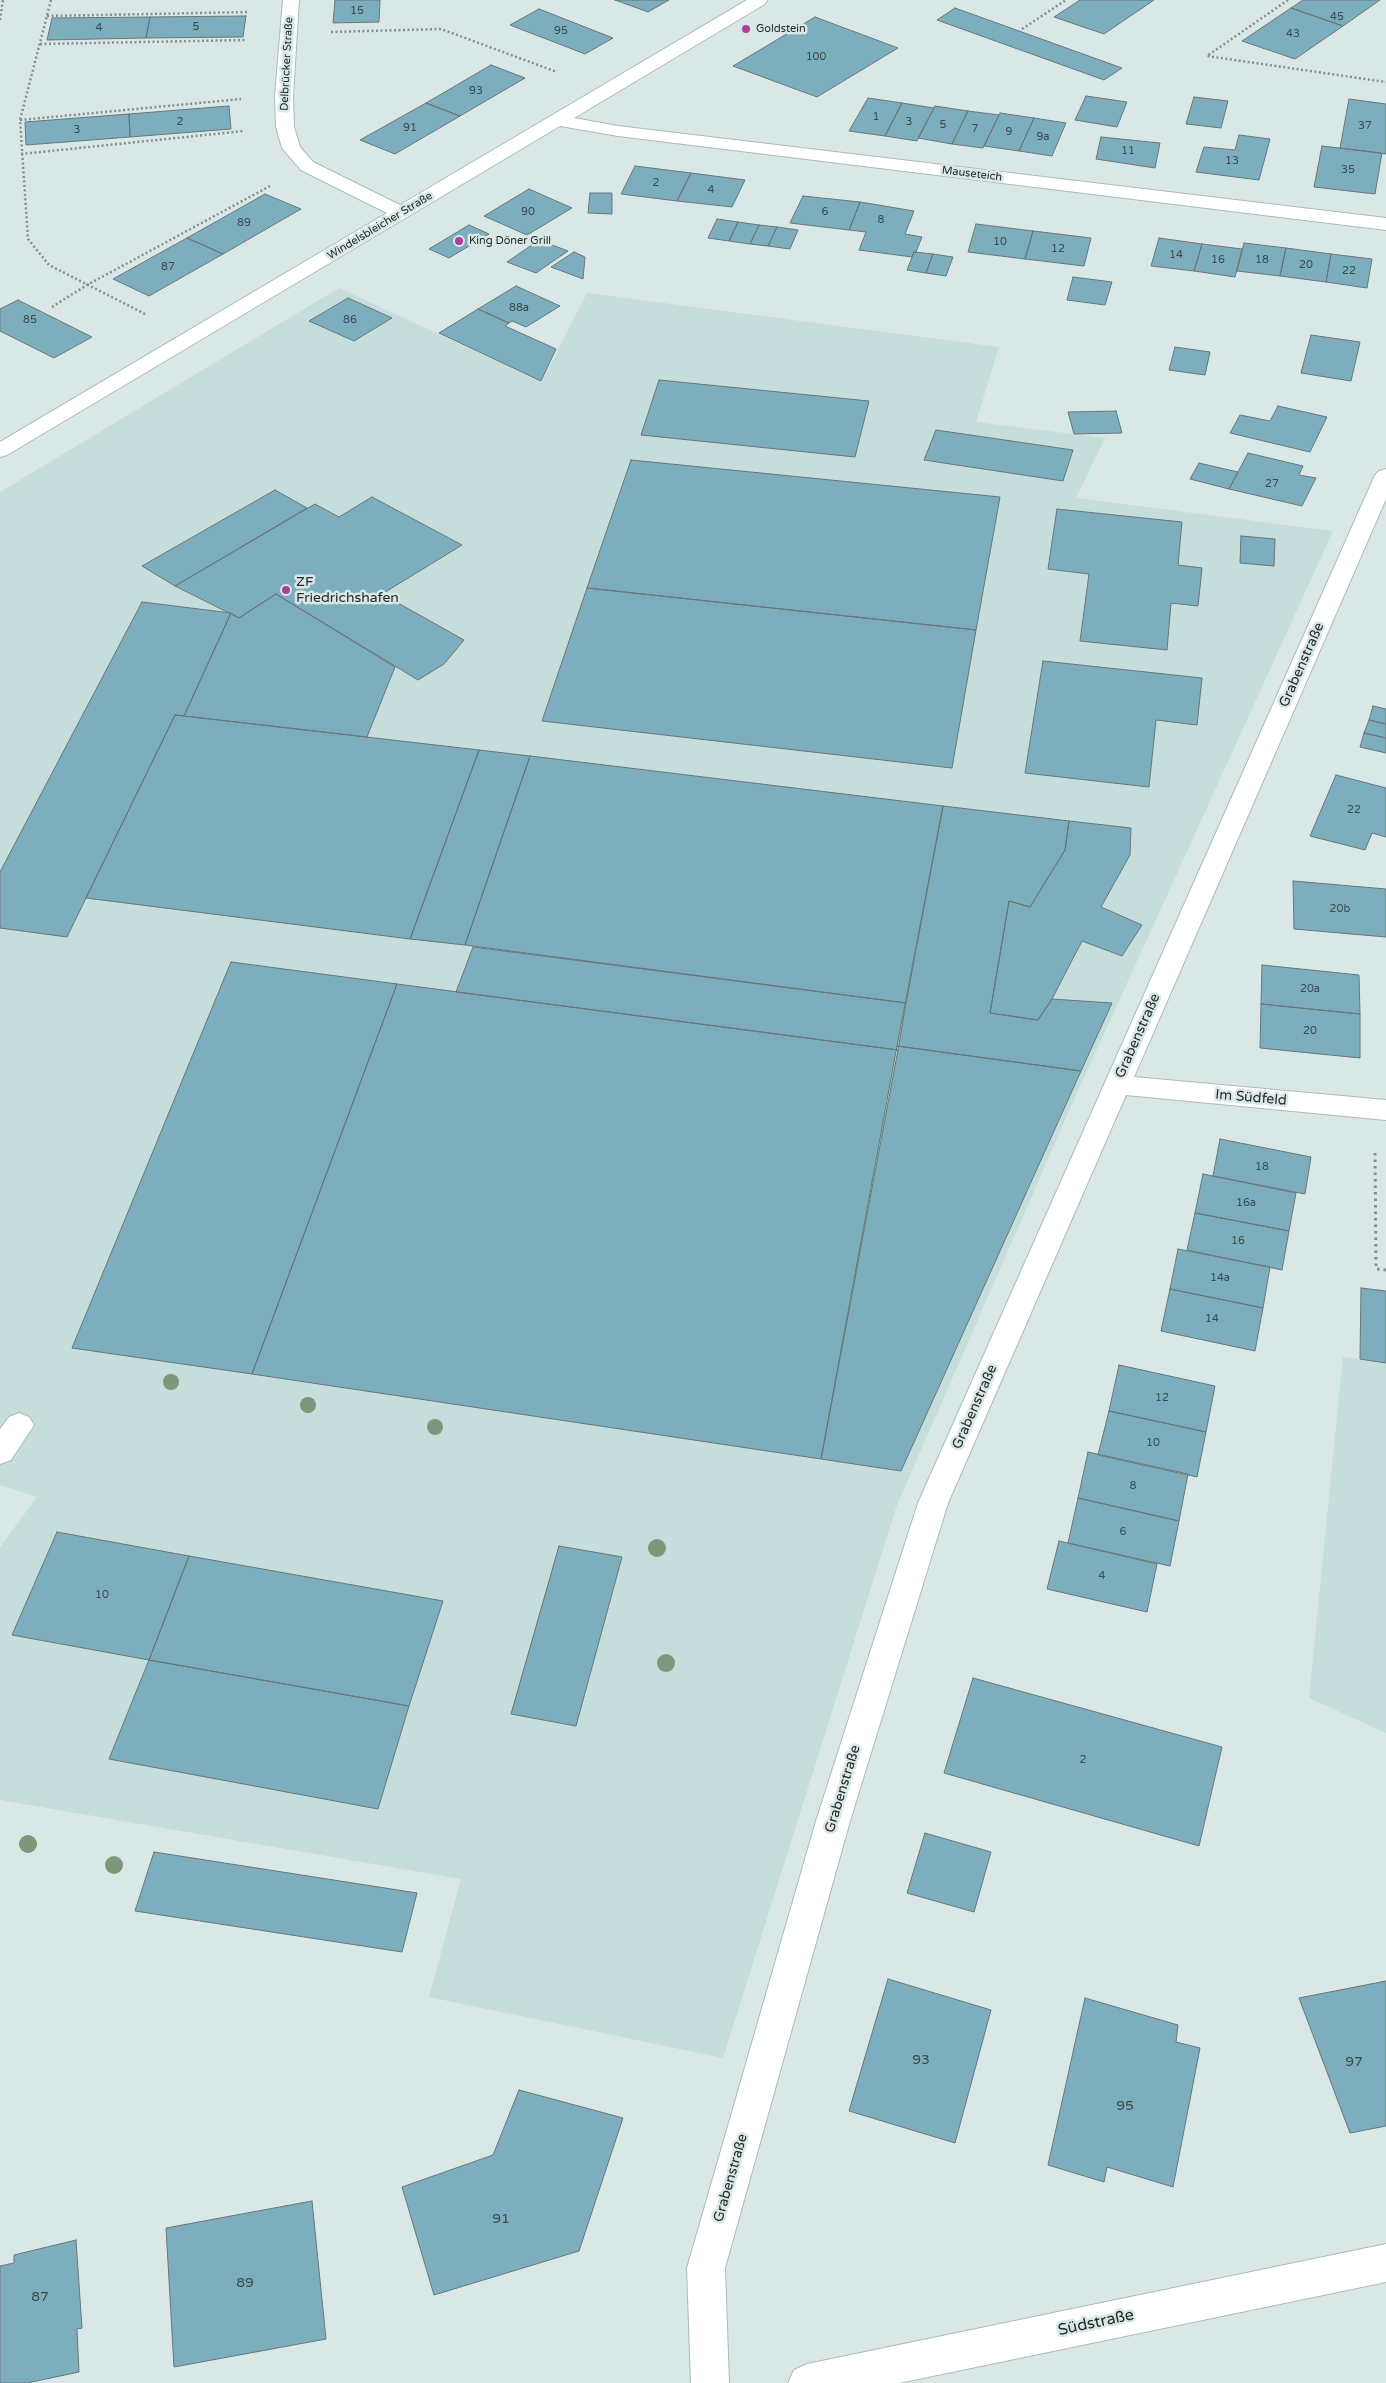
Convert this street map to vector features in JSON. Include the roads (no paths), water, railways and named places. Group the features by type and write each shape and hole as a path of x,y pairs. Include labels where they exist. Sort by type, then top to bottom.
{"street":[{"name":"Windelsbleicher Straße","path":"0,451 759,0"},
{"name":"Delbrücker Straße","path":"290,6 284,96 284,127 290,148 307,166 401,213"},
{"name":"Mauseteich","path":"558,120 618,131 1386,224"},
{"name":"Grabenstraße","path":"710,2383 706,2268 836,1812 933,1502 1386,475"},
{"name":"Im Südfeld","path":"1116,1086 1381,1110"},
{"path":"0,1452 19,1425"},
{"name":"Südstraße","path":"807,2383 1386,2263"}],"place":[{"name":"Goldstein","path":"746,29"},
{"name":"King Döner Grill","path":"459,241"},
{"name":"ZF Friedrichshafen","path":"286,590"}]}
